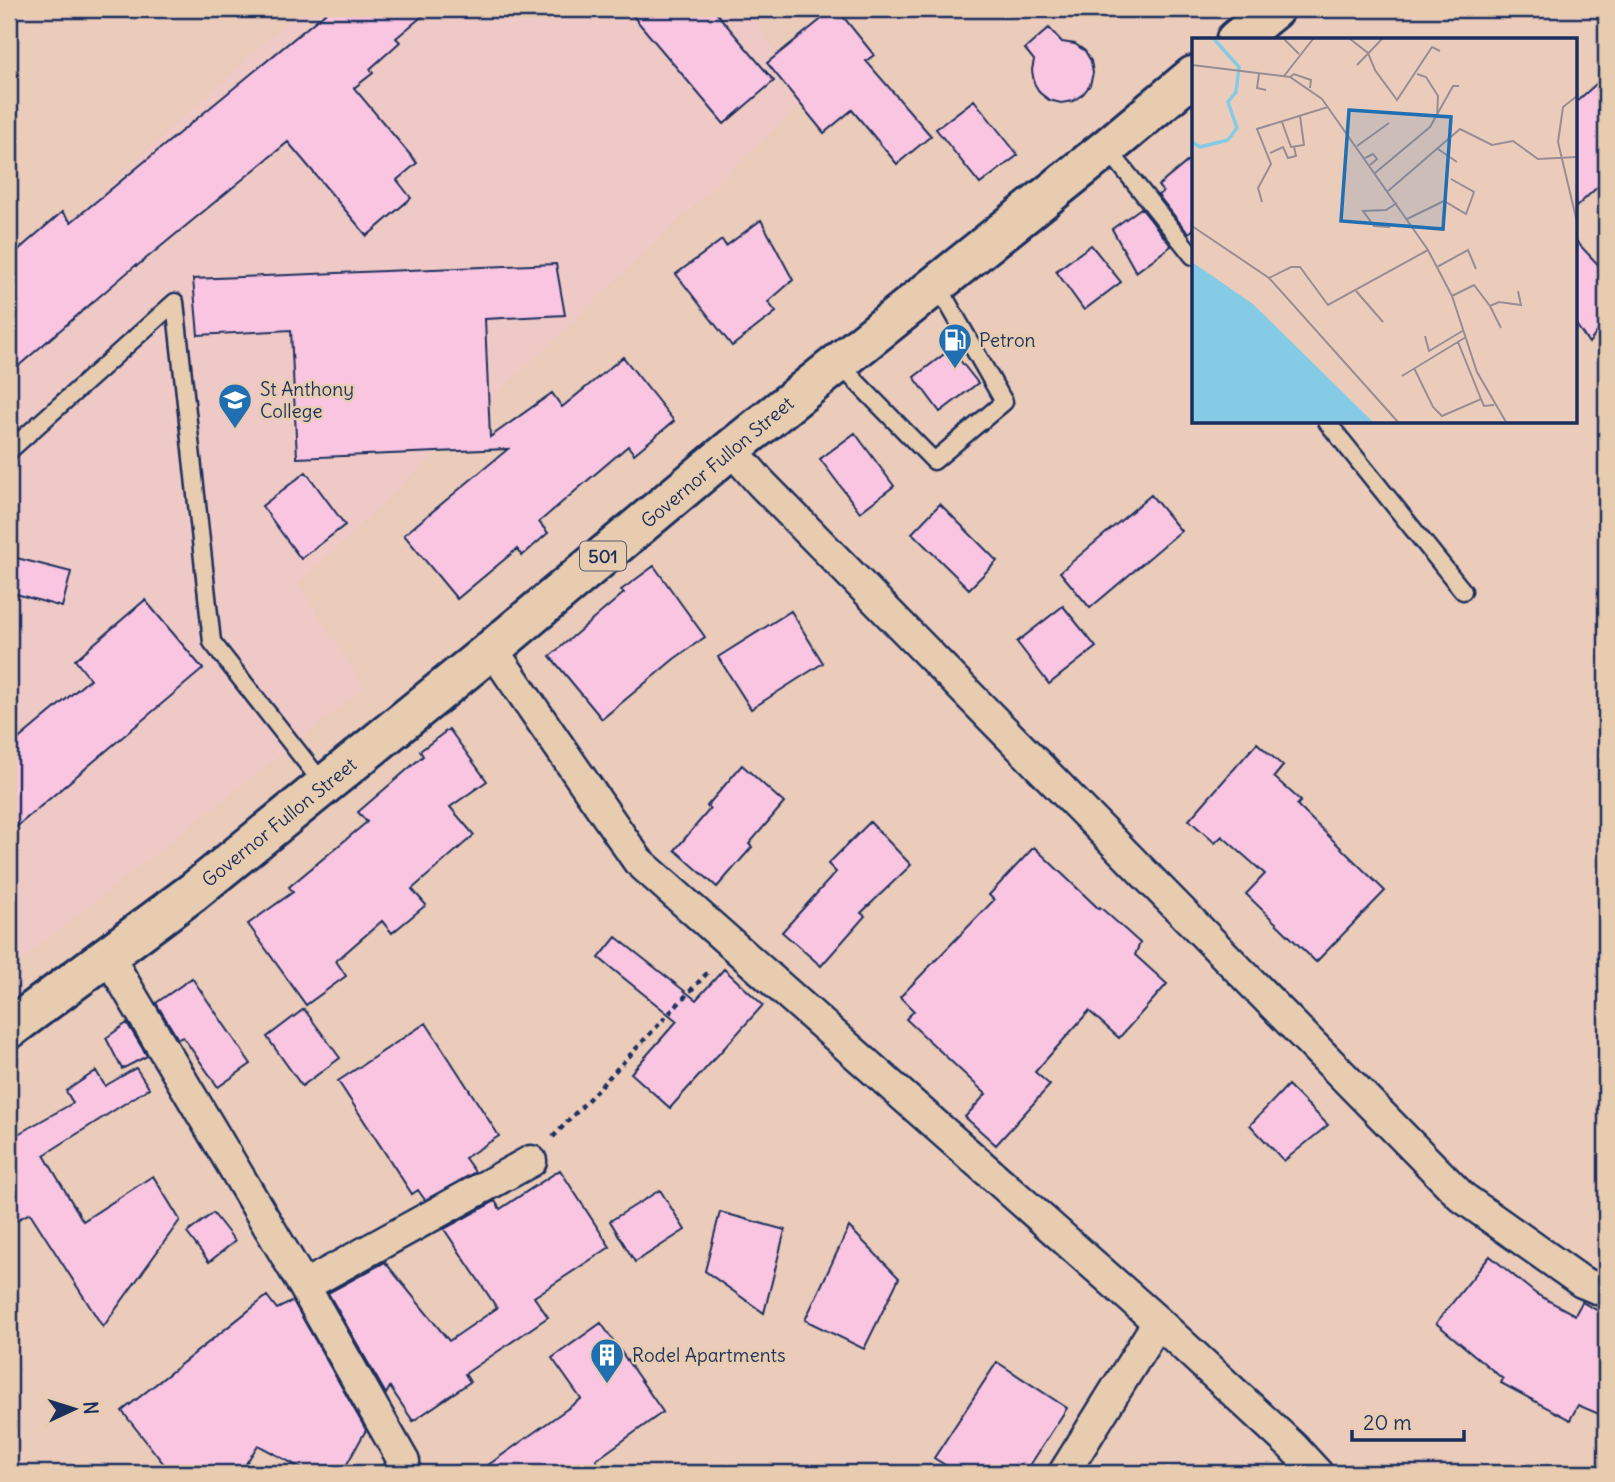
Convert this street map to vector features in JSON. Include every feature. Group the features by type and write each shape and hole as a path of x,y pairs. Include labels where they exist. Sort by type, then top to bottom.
{"main road":[{"path":"1238,38 1273,9"},
{"name":"Governor Fullon Street","path":"9,1029 193,892 492,649 731,449 1192,77"}],"street":[{"path":"731,449 761,483 1462,1197 1598,1284"},
{"path":"492,649 638,861 1158,1322 1292,1446 1317,1473"},
{"path":"108,956 304,1286 404,1462 398,1473"},
{"path":"304,1286 531,1161"},
{"path":"1064,1473 1158,1322"}],"lane":[{"path":"1107,148 1192,255"},
{"path":"838,363 934,461 1004,402 937,284"},
{"path":"9,450 175,302 212,642 324,785"},
{"path":"1329,424 1463,591"}],"path":[{"path":"531,1161 733,946"}],"shaded area":[{"name":"St Anthony College","path":"301,9 750,9 805,100 299,584 365,688 9,970 9,276"}],"building":[{"path":"330,9 431,9 396,38 400,42 370,69 373,73 354,88 417,163 397,180 411,198 367,236 288,142 136,265 9,374 9,258 62,212 71,222"},
{"path":"627,9 713,9 774,81 724,124"},
{"path":"837,9 874,55 866,61 931,136 897,164 852,110 824,133 767,63"},
{"path":"1049,28 1062,42 1075,44 1085,51 1091,61 1093,73 1090,85 1073,101 1061,103 1049,100 1040,93 1034,83 1034,60 1025,49"},
{"path":"1606,75 1606,179 1576,207 1576,102"},
{"path":"974,100 1018,155 980,184 936,129"},
{"path":"1192,158 1192,231 1188,233 1158,195 1163,192 1158,186"},
{"path":"1141,208 1171,246 1136,272 1112,229"},
{"path":"761,220 793,280 768,302 776,312 732,346 676,274 722,240 726,246"},
{"path":"1576,241 1606,273 1606,320 1589,343 1576,324"},
{"path":"1091,245 1121,282 1084,310 1056,271"},
{"path":"556,264 565,315 485,319 490,437 552,393 562,407 623,357 674,421 634,454 628,446 539,522 548,533 522,556 517,549 457,599 404,535 508,449 297,458 291,330 198,335 193,279"},
{"path":"951,349 978,383 940,412 914,377"},
{"path":"855,433 894,486 860,512 820,459"},
{"path":"306,472 345,525 301,559 262,506"},
{"path":"1151,495 1181,531 1090,608 1060,572"},
{"path":"940,504 997,561 969,589 912,533"},
{"path":"9,556 71,572 62,607 9,592"},
{"path":"654,566 705,637 602,719 550,656 624,593 621,590"},
{"path":"145,600 203,669 9,833 9,747 90,679 75,660"},
{"path":"1063,606 1096,647 1049,684 1017,642"},
{"path":"791,611 823,663 751,709 718,657"},
{"path":"449,729 487,781 450,807 474,835 412,889 426,905 392,933 382,921 336,961 346,976 306,1005 248,924 293,892 289,887 367,822 358,812 423,756 420,751"},
{"path":"1257,743 1283,766 1274,777 1301,801 1297,805 1385,891 1316,962 1246,894 1265,874 1222,836 1215,843 1189,820"},
{"path":"742,765 784,803 749,844 752,847 717,887 675,850 710,809 707,806"},
{"path":"870,822 911,865 861,913 865,916 821,966 782,932 836,872 828,864"},
{"path":"1034,847 1099,909 1100,907 1140,943 1135,955 1167,984 1119,1038 1089,1011 1035,1072 1050,1085 996,1145 965,1117 986,1094 906,1019 914,1011 900,997 994,900 989,895"},
{"path":"616,937 696,1000 724,969 763,1005 670,1108 631,1073 677,1021 599,958"},
{"path":"192,978 251,1064 218,1087 183,1037 178,1039 156,1003"},
{"path":"304,1009 340,1058 302,1086 267,1037"},
{"path":"127,1023 147,1056 122,1069 106,1038"},
{"path":"426,1023 499,1136 465,1158 475,1172 425,1200 418,1190 412,1194 338,1081"},
{"path":"136,1068 149,1088 44,1155 83,1221 153,1176 180,1220 103,1327 30,1213 9,1224 9,1139 73,1103 66,1091 96,1071 105,1086"},
{"path":"1288,1085 1328,1125 1284,1161 1250,1125"},
{"path":"560,1170 610,1247 534,1297 548,1317 465,1374 470,1382 413,1421 390,1387 386,1394 328,1293 385,1262 449,1341 497,1308 444,1229 495,1201 500,1209"},
{"path":"660,1190 685,1230 635,1262 610,1221"},
{"path":"720,1212 785,1230 764,1313 705,1271"},
{"path":"213,1213 235,1241 209,1262 187,1233"},
{"path":"849,1227 899,1278 864,1349 805,1320"},
{"path":"1490,1256 1536,1294 1575,1315 1582,1302 1606,1315 1606,1417 1578,1405 1570,1420 1501,1383 1503,1379 1436,1323"},
{"path":"267,1296 277,1309 293,1301 366,1430 342,1473 310,1473 258,1445 240,1473 171,1473 122,1411"},
{"path":"601,1323 663,1412 596,1460 605,1473 477,1473 581,1399 552,1358"},
{"path":"997,1362 1067,1408 1025,1473 958,1473 934,1458"}],"place":[{"name":"Petron","path":"955,370"},
{"name":"St Anthony College","path":"235,430"},
{"name":"Rodel Apartments","path":"607,1385"}]}
